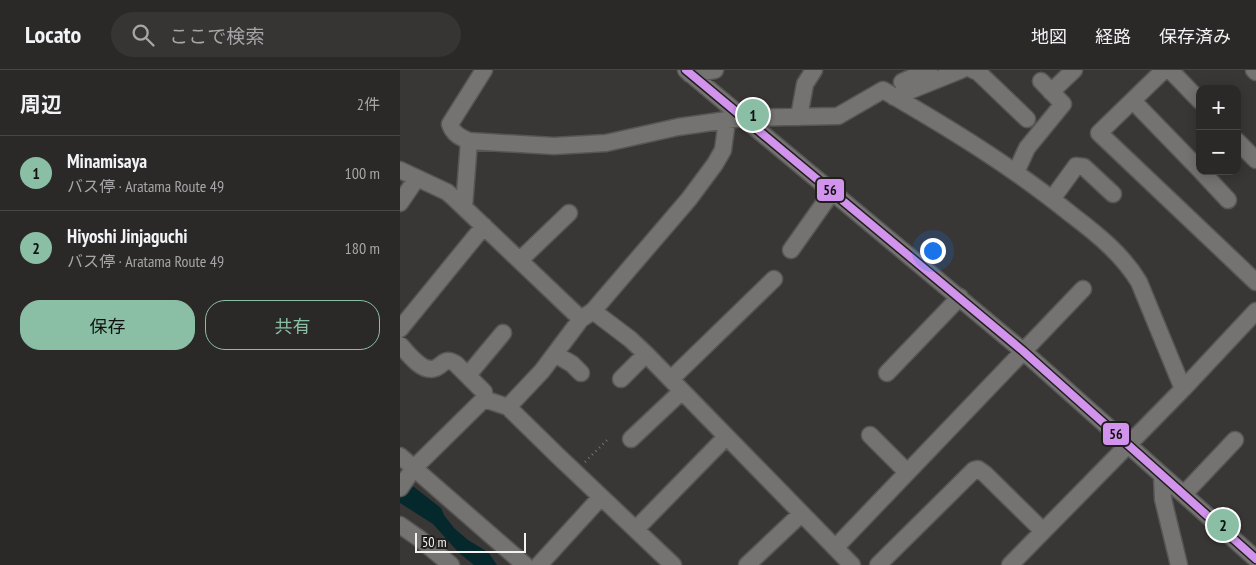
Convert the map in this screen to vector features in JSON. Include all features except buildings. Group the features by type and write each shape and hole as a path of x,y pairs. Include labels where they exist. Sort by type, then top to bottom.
{"street":[{"path":"688,72 715,70"},
{"path":"799,117 805,84 814,70"},
{"path":"889,94 929,70"},
{"path":"479,72 450,124 452,130 457,135 469,141 554,146 606,143 678,128 743,118 838,116 889,94 961,70"},
{"path":"973,70 978,72 1027,119"},
{"path":"1016,172 1027,148 1063,104 1046,86 1074,70"},
{"path":"1164,70 1134,102 1100,133 1256,282"},
{"path":"1170,70 1196,98"},
{"path":"688,72 1023,351 1256,559"},
{"path":"889,94 933,119 1016,172 1094,232 1133,271 1184,390"},
{"path":"1134,102 1196,167"},
{"path":"508,407 542,371 587,315 689,199 723,150 726,120"},
{"path":"464,207 469,141"},
{"path":"1241,145 1256,160"},
{"path":"1052,199 1076,166 1084,167 1113,194"},
{"path":"400,170 447,192 520,260 587,315 630,339 850,564"},
{"path":"1204,175 1228,200"},
{"path":"400,203 417,178"},
{"path":"791,250 832,192"},
{"path":"520,260 569,213"},
{"path":"400,329 484,226"},
{"path":"631,439 677,385 774,279"},
{"path":"835,548 1083,289"},
{"path":"887,373 960,297"},
{"path":"1010,565 1184,390 1256,311"},
{"path":"468,375 504,333"},
{"path":"400,345 413,359 425,367 432,369 439,367 446,361 451,361 484,392 484,399 412,471 400,488"},
{"path":"554,354 572,364 581,373"},
{"path":"621,379 646,354"},
{"path":"484,399 508,407 636,529 663,561"},
{"path":"870,435 907,472"},
{"path":"636,529 726,437"},
{"path":"1184,494 1235,440"},
{"path":"400,456 412,471 525,565"},
{"path":"878,565 974,470 985,474 1043,531"},
{"path":"1162,475 1163,499 1179,565"},
{"path":"539,565 602,497"},
{"path":"747,565 800,514"},
{"path":"400,525 451,565"}],"path":[{"path":"575,472 608,438"}],"water":[{"path":"400,478 441,508 454,528 468,540 488,552 497,565 474,565 459,553 433,524 400,503"}],"transit line":[{"name":"56","path":"686,70 1023,351 1256,559"}],"place":[{"name":"Minamisaya","path":"753,115"},
{"name":"Hiyoshi Jinjaguchi","path":"1223,525"}]}
